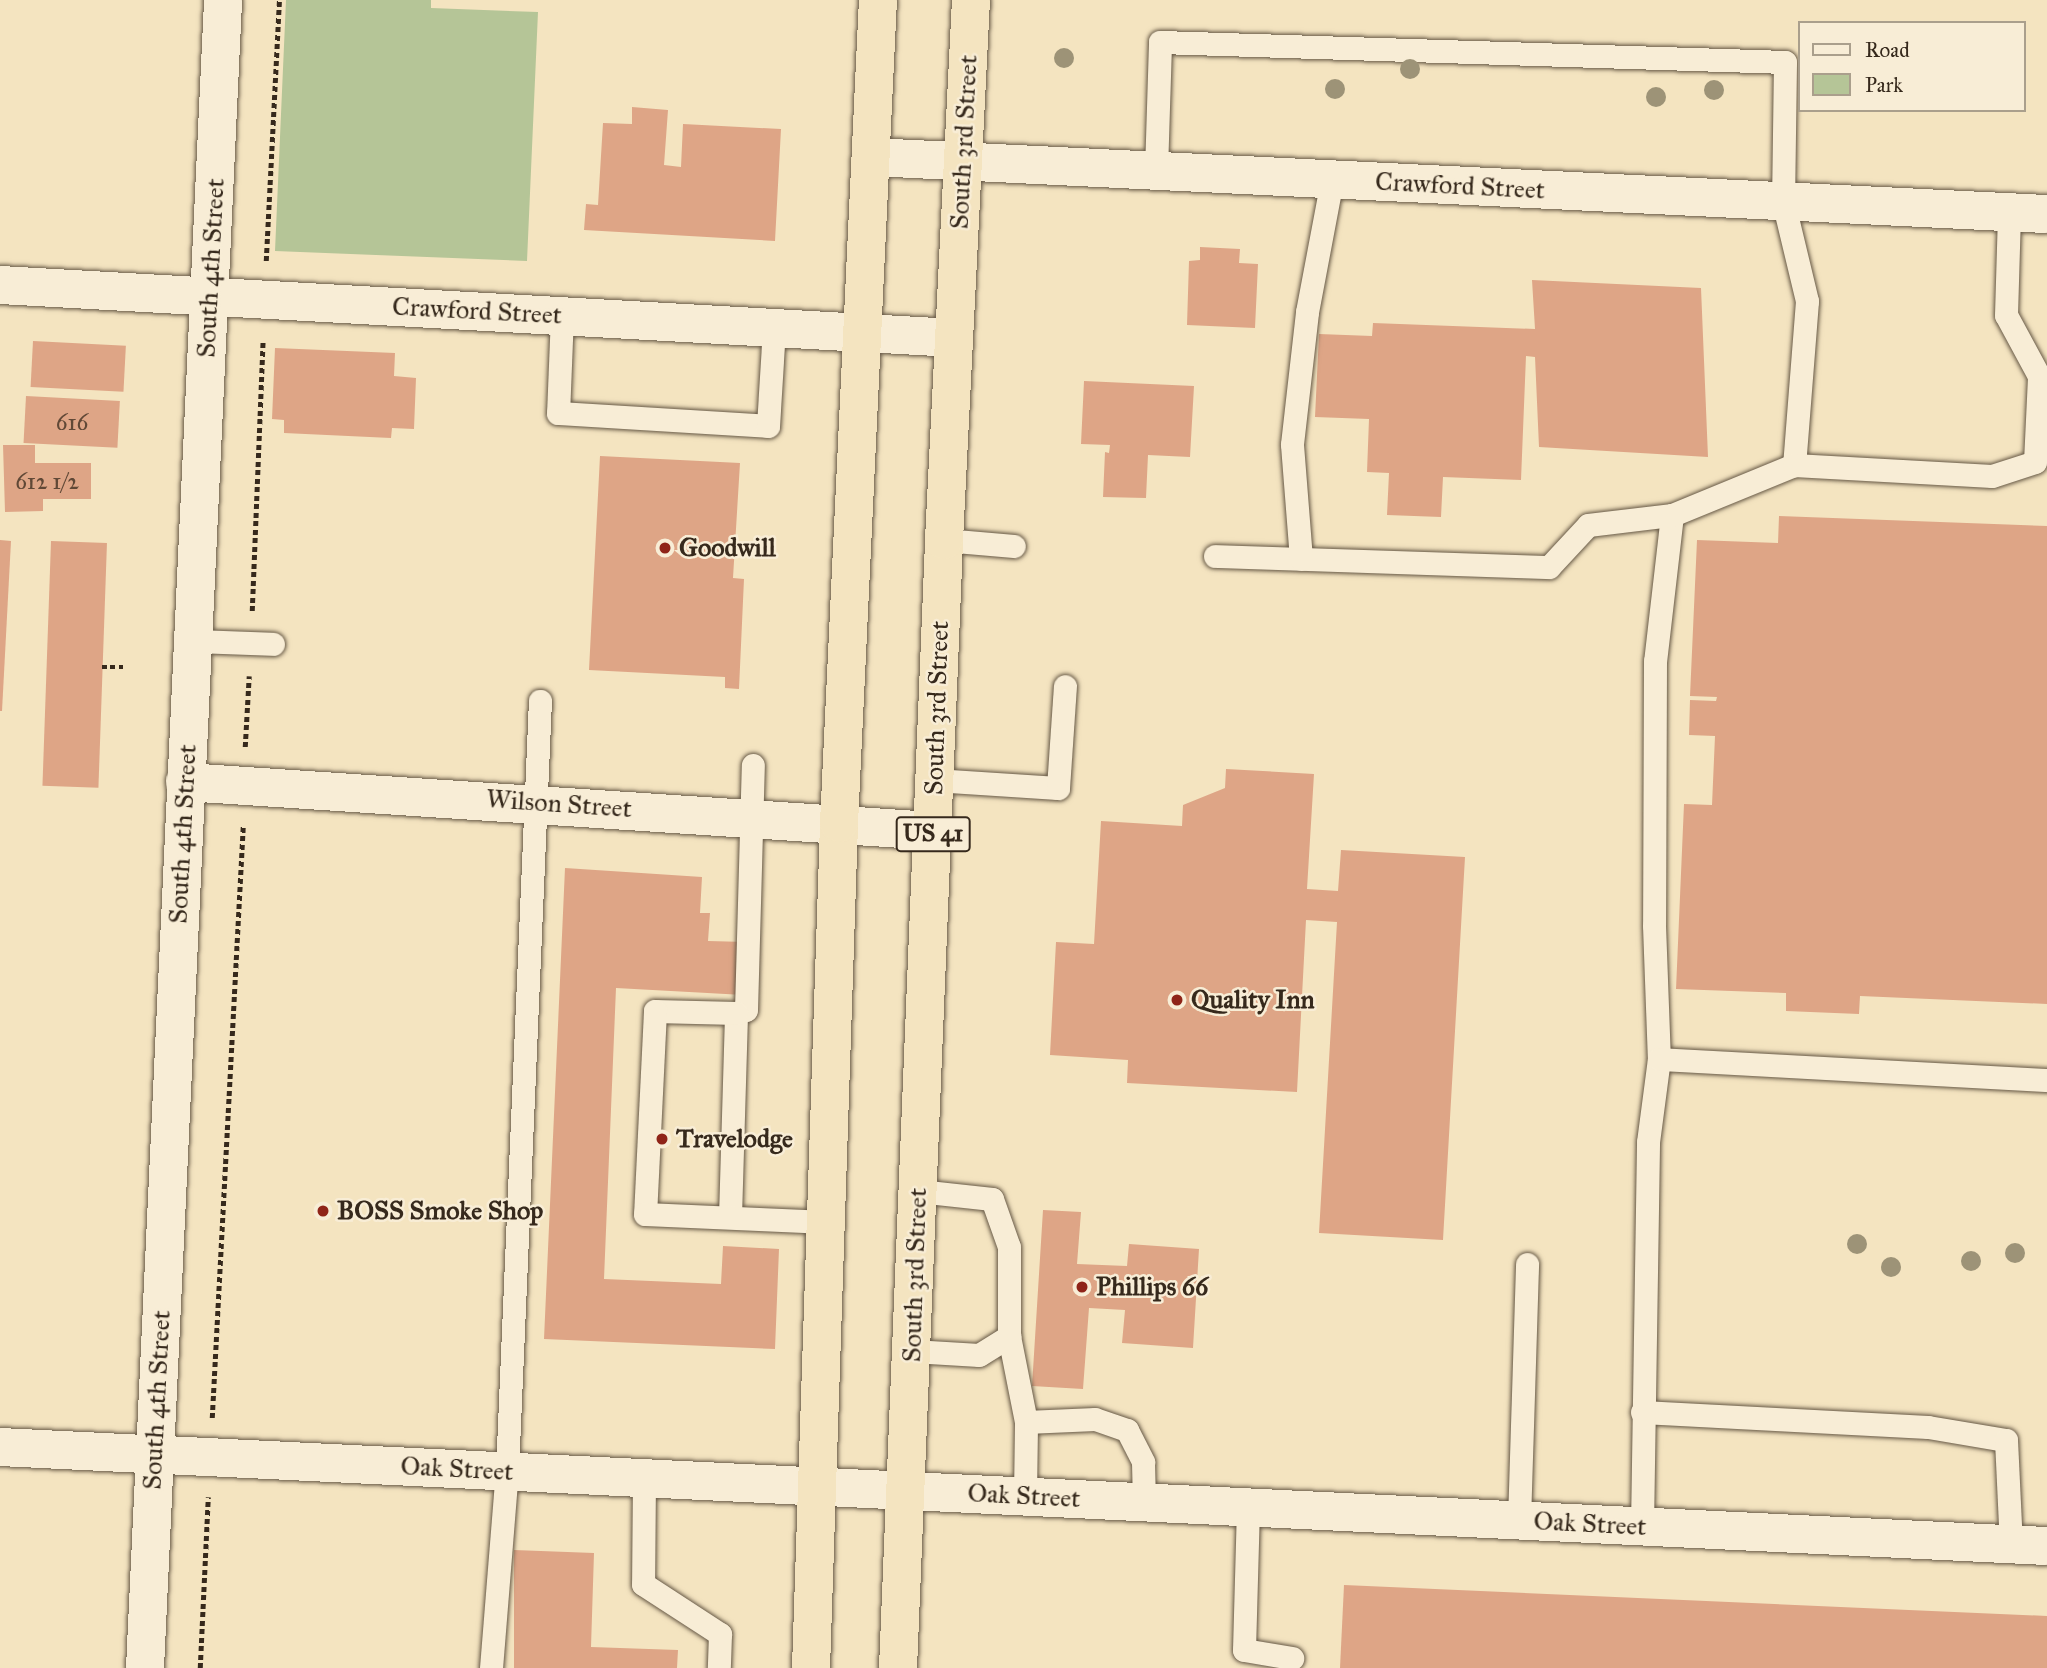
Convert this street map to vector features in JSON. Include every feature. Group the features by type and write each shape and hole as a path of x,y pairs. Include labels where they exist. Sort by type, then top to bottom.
{"highway":[{"path":"811,1668 839,823 878,0"},
{"name":"South 3rd Street","path":"898,1668 944,540 971,0"}],"street":[{"name":"South 4th Street","path":"145,1668 223,0"},
{"name":"Crawford Street","path":"872,157 2047,214"},
{"name":"Crawford Street","path":"0,285 953,338"},
{"name":"Wilson Street","path":"185,782 536,802 933,831"},
{"name":"Oak Street","path":"0,1447 2029,1545"}],"lane":[{"path":"1156,171 1160,42 1785,62 1783,201 1807,301 1794,465"},
{"path":"1301,559 1292,444 1307,312 1332,180"},
{"path":"1215,556 1549,567 1588,525 1672,515 1794,465 1992,476 2035,462 2039,376 2006,315 2009,212"},
{"path":"562,316 558,413 768,426 774,327"},
{"path":"1642,1527 1648,1142 1659,1059 1654,925 1655,661 1672,515"},
{"path":"944,540 1014,546"},
{"path":"192,641 262,644"},
{"path":"934,780 1058,788 1065,686"},
{"path":"492,1668 507,1471 540,701"},
{"path":"753,765 747,1010 736,1013 655,1011 645,1214 827,1222"},
{"path":"730,1217 736,1013"},
{"path":"1659,1059 2047,1080"},
{"path":"918,1191 992,1199 1009,1247 1009,1336 1027,1422 1025,1496"},
{"path":"1519,1521 1527,1265"},
{"path":"912,1351 979,1355 1009,1336"},
{"path":"1643,1412 1928,1427 2006,1440 2029,1545"},
{"path":"1027,1422 1095,1419 1127,1430 1143,1462 1144,1502"},
{"path":"644,1478 643,1584 720,1634 719,1668"},
{"path":"1248,1507 1244,1650 1293,1658"}],"path":[{"path":"200,1668 208,1456 243,845 242,786 262,644 262,299 279,0"},
{"path":"102,667 123,667"}],"green space":[{"path":"286,0 431,0 431,8 538,12 527,261 275,251"}],"building":[{"path":"632,107 668,110 664,165 681,167 683,124 781,129 775,241 584,230 586,204 598,205 603,123 632,124"},
{"path":"1200,247 1240,249 1239,263 1258,264 1255,328 1187,325 1189,261 1200,260"},
{"path":"1532,280 1701,288 1708,457 1539,447 1535,357 1526,356 1521,480 1443,477 1441,517 1387,515 1389,473 1367,472 1369,419 1315,417 1319,334 1372,336 1373,323 1535,329"},
{"path":"33,341 126,346 123,392 31,387"},
{"path":"275,348 395,353 394,376 416,378 414,429 392,428 391,438 284,433 284,420 272,419"},
{"path":"1084,381 1194,386 1190,457 1148,455 1146,498 1103,497 1105,452 1109,453 1110,445 1081,444"},
{"path":"26,396 120,401 117,448 24,443"},
{"path":"3,445 35,445 35,463 91,463 91,499 43,499 43,511 5,512"},
{"name":"Goodwill","path":"600,456 740,463 733,578 744,579 739,689 725,688 725,677 589,670"},
{"path":"1779,516 2047,526 2047,1004 1860,996 1859,1014 1786,1011 1786,993 1676,989 1684,804 1712,805 1715,736 1689,735 1690,700 1716,701 1717,697 1690,696 1697,540 1778,543"},
{"path":"0,540 11,541 2,711 0,711"},
{"path":"51,541 107,543 98,788 42,786"},
{"name":"Quality Inn","path":"1226,769 1314,774 1307,889 1338,891 1341,850 1465,857 1443,1240 1319,1233 1337,922 1306,920 1297,1092 1127,1083 1128,1060 1050,1055 1056,942 1094,944 1101,821 1182,826 1183,805 1225,788"},
{"path":"565,868 702,877 700,913 710,913 708,941 746,942 744,995 616,988 604,1279 721,1284 723,1246 779,1249 775,1349 544,1339"},
{"path":"1043,1210 1081,1212 1077,1264 1127,1266 1129,1244 1199,1249 1193,1348 1122,1343 1125,1310 1089,1308 1083,1389 1032,1386"},
{"path":"514,1550 594,1553 591,1647 678,1650 677,1668 514,1668"},
{"path":"1344,1585 2047,1616 2047,1668 1340,1668"}],"place":[{"name":"Goodwill","path":"665,548"},
{"name":"Quality Inn","path":"1177,1000"},
{"name":"Travelodge","path":"662,1139"},
{"name":"BOSS Smoke Shop","path":"323,1211"},
{"name":"Phillips 66","path":"1082,1287"}]}
